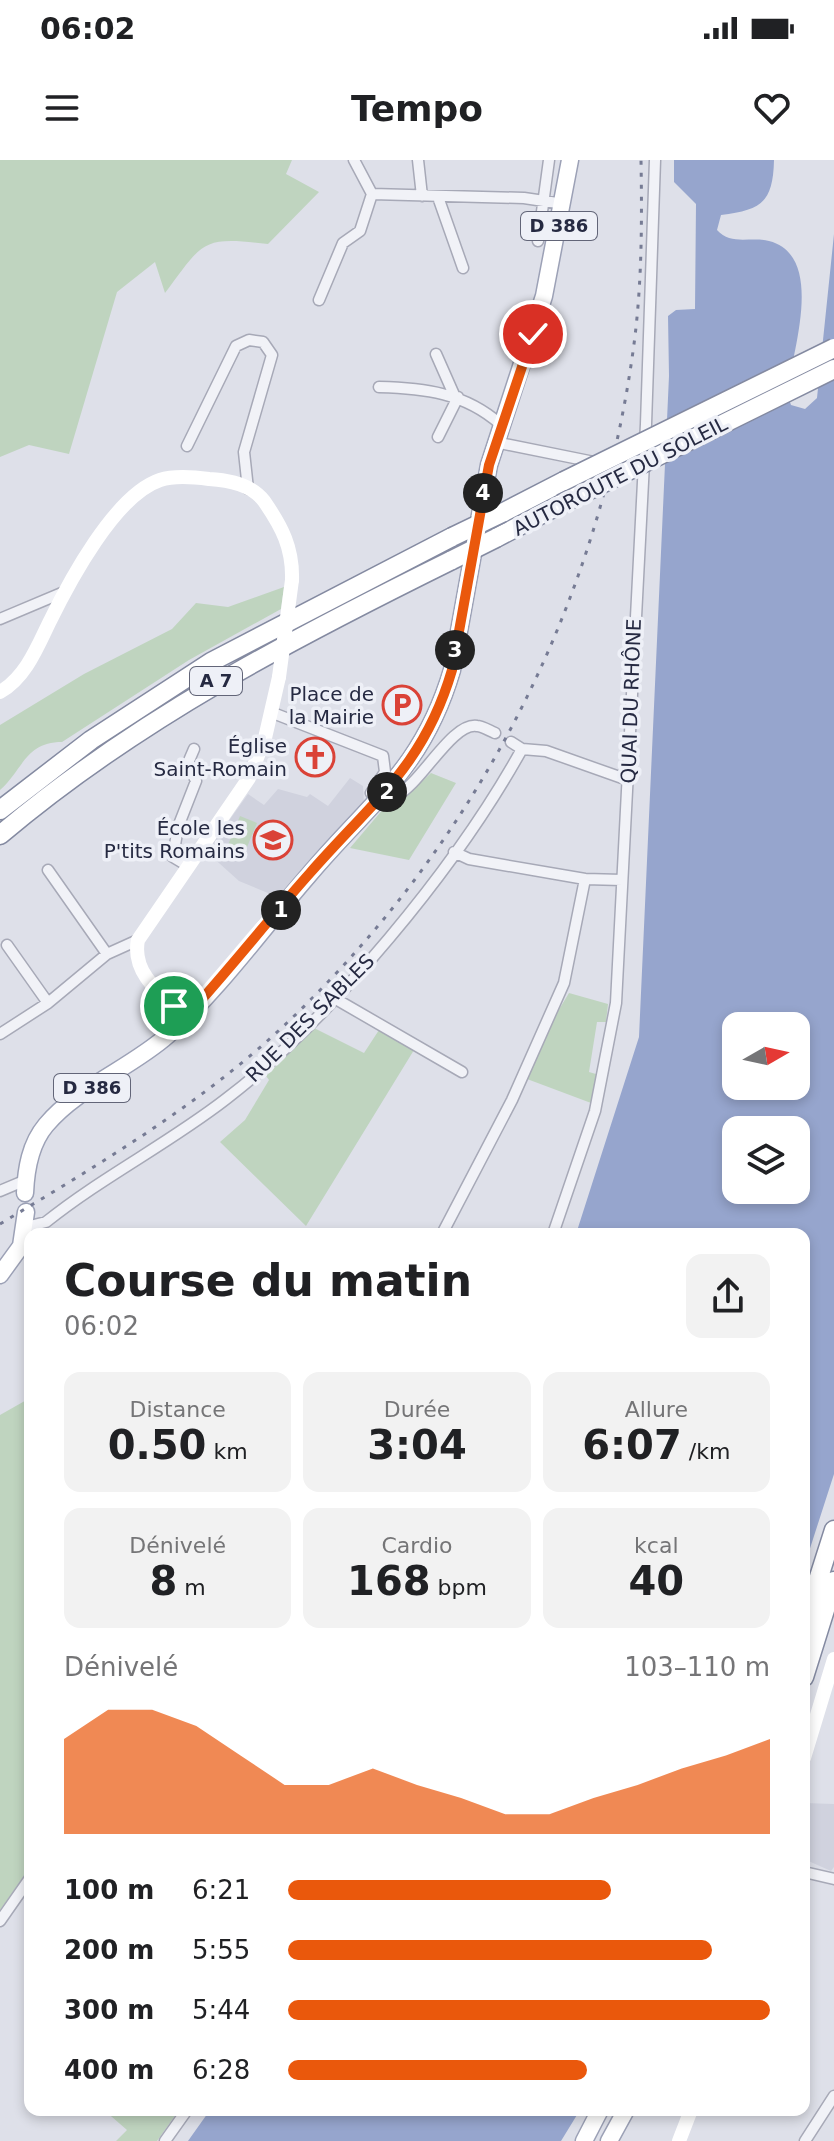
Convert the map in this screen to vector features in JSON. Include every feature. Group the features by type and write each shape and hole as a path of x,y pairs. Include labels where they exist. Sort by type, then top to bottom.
{"highway":[{"name":"AUTOROUTE DU SOLEIL","path":"0,810 91,740 211,662 452,537 834,348"},
{"name":"AUTOROUTE DU SOLEIL","path":"0,835 105,753 221,678 834,369"},
{"path":"810,1605 834,1530"},
{"path":"810,1658 834,1581"}],"main road":[{"name":"D 386","path":"25,1186 34,1144 51,1119 155,1046 186,1017 309,874 404,772 443,699 495,442 538,319 564,204 570,160"},
{"path":"0,692 28,665 65,592 120,507 160,480 189,477 231,480 260,495 283,528 290,550 292,580 273,713 249,778 138,940 141,972 186,1017"},
{"path":"0,1275 17,1254 26,1220"},
{"path":"810,1738 834,1659"},
{"path":"584,2141 597,2116"},
{"path":"611,2140 623,2116"},
{"path":"679,2141 689,2116"}],"street":[{"path":"319,300 343,243 360,231 372,194 354,160"},
{"path":"418,160 422,196"},
{"path":"538,241 549,160"},
{"name":"QUAI DU RHÔNE","path":"555,1228 588,1137 616,1003 655,160"},
{"path":"372,194 543,200 564,204"},
{"path":"438,197 463,268"},
{"path":"187,446 236,346 249,340 263,342 272,355 244,452 248,489"},
{"path":"436,354 456,397 438,437"},
{"path":"379,387 430,390 456,397 477,405 500,424"},
{"path":"495,442 594,462"},
{"path":"0,619 65,592"},
{"path":"273,713 383,756 385,772 371,793 382,797 403,793 429,769 455,733 476,725 495,733"},
{"path":"511,742 522,749 546,751 628,780"},
{"path":"188,866 173,857 178,827 196,781 188,763 194,749"},
{"name":"RUE DES SABLES","path":"26,1220 46,1222 182,1132 277,1056 334,998 403,919 454,852 522,749"},
{"path":"454,852 469,859 585,879 622,880"},
{"path":"48,870 107,954"},
{"path":"445,1228 512,1100 564,983 585,879"},
{"path":"0,1034 48,1003 107,954 138,940"},
{"path":"7,945 48,1003"},
{"path":"334,998 462,1072"},
{"path":"0,1191 25,1186"},
{"path":"810,1873 834,1879"},
{"path":"0,1921 24,1887"},
{"path":"805,2141 834,2096"},
{"path":"165,2141 183,2116"}],"shaded area":[{"name":"École les P'tits Romains","path":"350,778 363,786 364,804 280,898 239,881 210,855 215,846 213,843 248,794 264,805 278,789 307,797 310,794 328,806"},
{"path":"810,1803 834,1804 834,1867 831,1871 810,1862"}],"green space":[{"path":"0,160 292,160 286,174 319,192 268,244 216,242 206,246 188,262 165,293 155,262 117,292 69,454 29,445 0,457"},
{"path":"284,587 281,609 189,660 62,742 50,743 32,752 0,790 0,725 84,674 172,629 196,603 228,607"},
{"path":"431,773 456,783 409,860 350,848 384,808 404,798"},
{"path":"240,816 257,823 242,859 225,852"},
{"path":"569,993 608,1004 606,1022 597,1022 589,1072 596,1074 591,1103 527,1079 552,1021"},
{"path":"314,1028 364,1053 379,1030 414,1050 306,1226 220,1142 245,1120 269,1080 266,1076"},
{"path":"24,1401 24,1876 0,1910 0,1415"},
{"path":"111,2116 175,2116 157,2141 116,2141 127,2130"}],"water":[{"path":"674,160 774,160 771,186 762,202 746,210 721,215 717,230 728,238 769,241 787,250 797,266 801,309 787,393 791,405 805,409 817,398 834,234 834,1474 810,1548 810,1228 578,1228 639,1037 669,376 668,316 676,310 695,309 696,204 674,182"},
{"path":"206,2116 576,2116 561,2141 188,2141"}],"railway":[{"path":"0,1224 151,1130 258,1049 358,949 419,874 473,795 520,711 560,624 592,533 617,440 639,298 641,160"}],"place":[{"name":"Place de la Mairie","path":"402,705"},
{"name":"Église Saint-Romain","path":"315,757"},
{"name":"École les P'tits Romains","path":"273,840"}],"route":[{"path":"174,1006 186,1017 295,894 309,874 388,791 404,772 426,734 443,699 452,670 482,495 495,442 533,334"}]}
